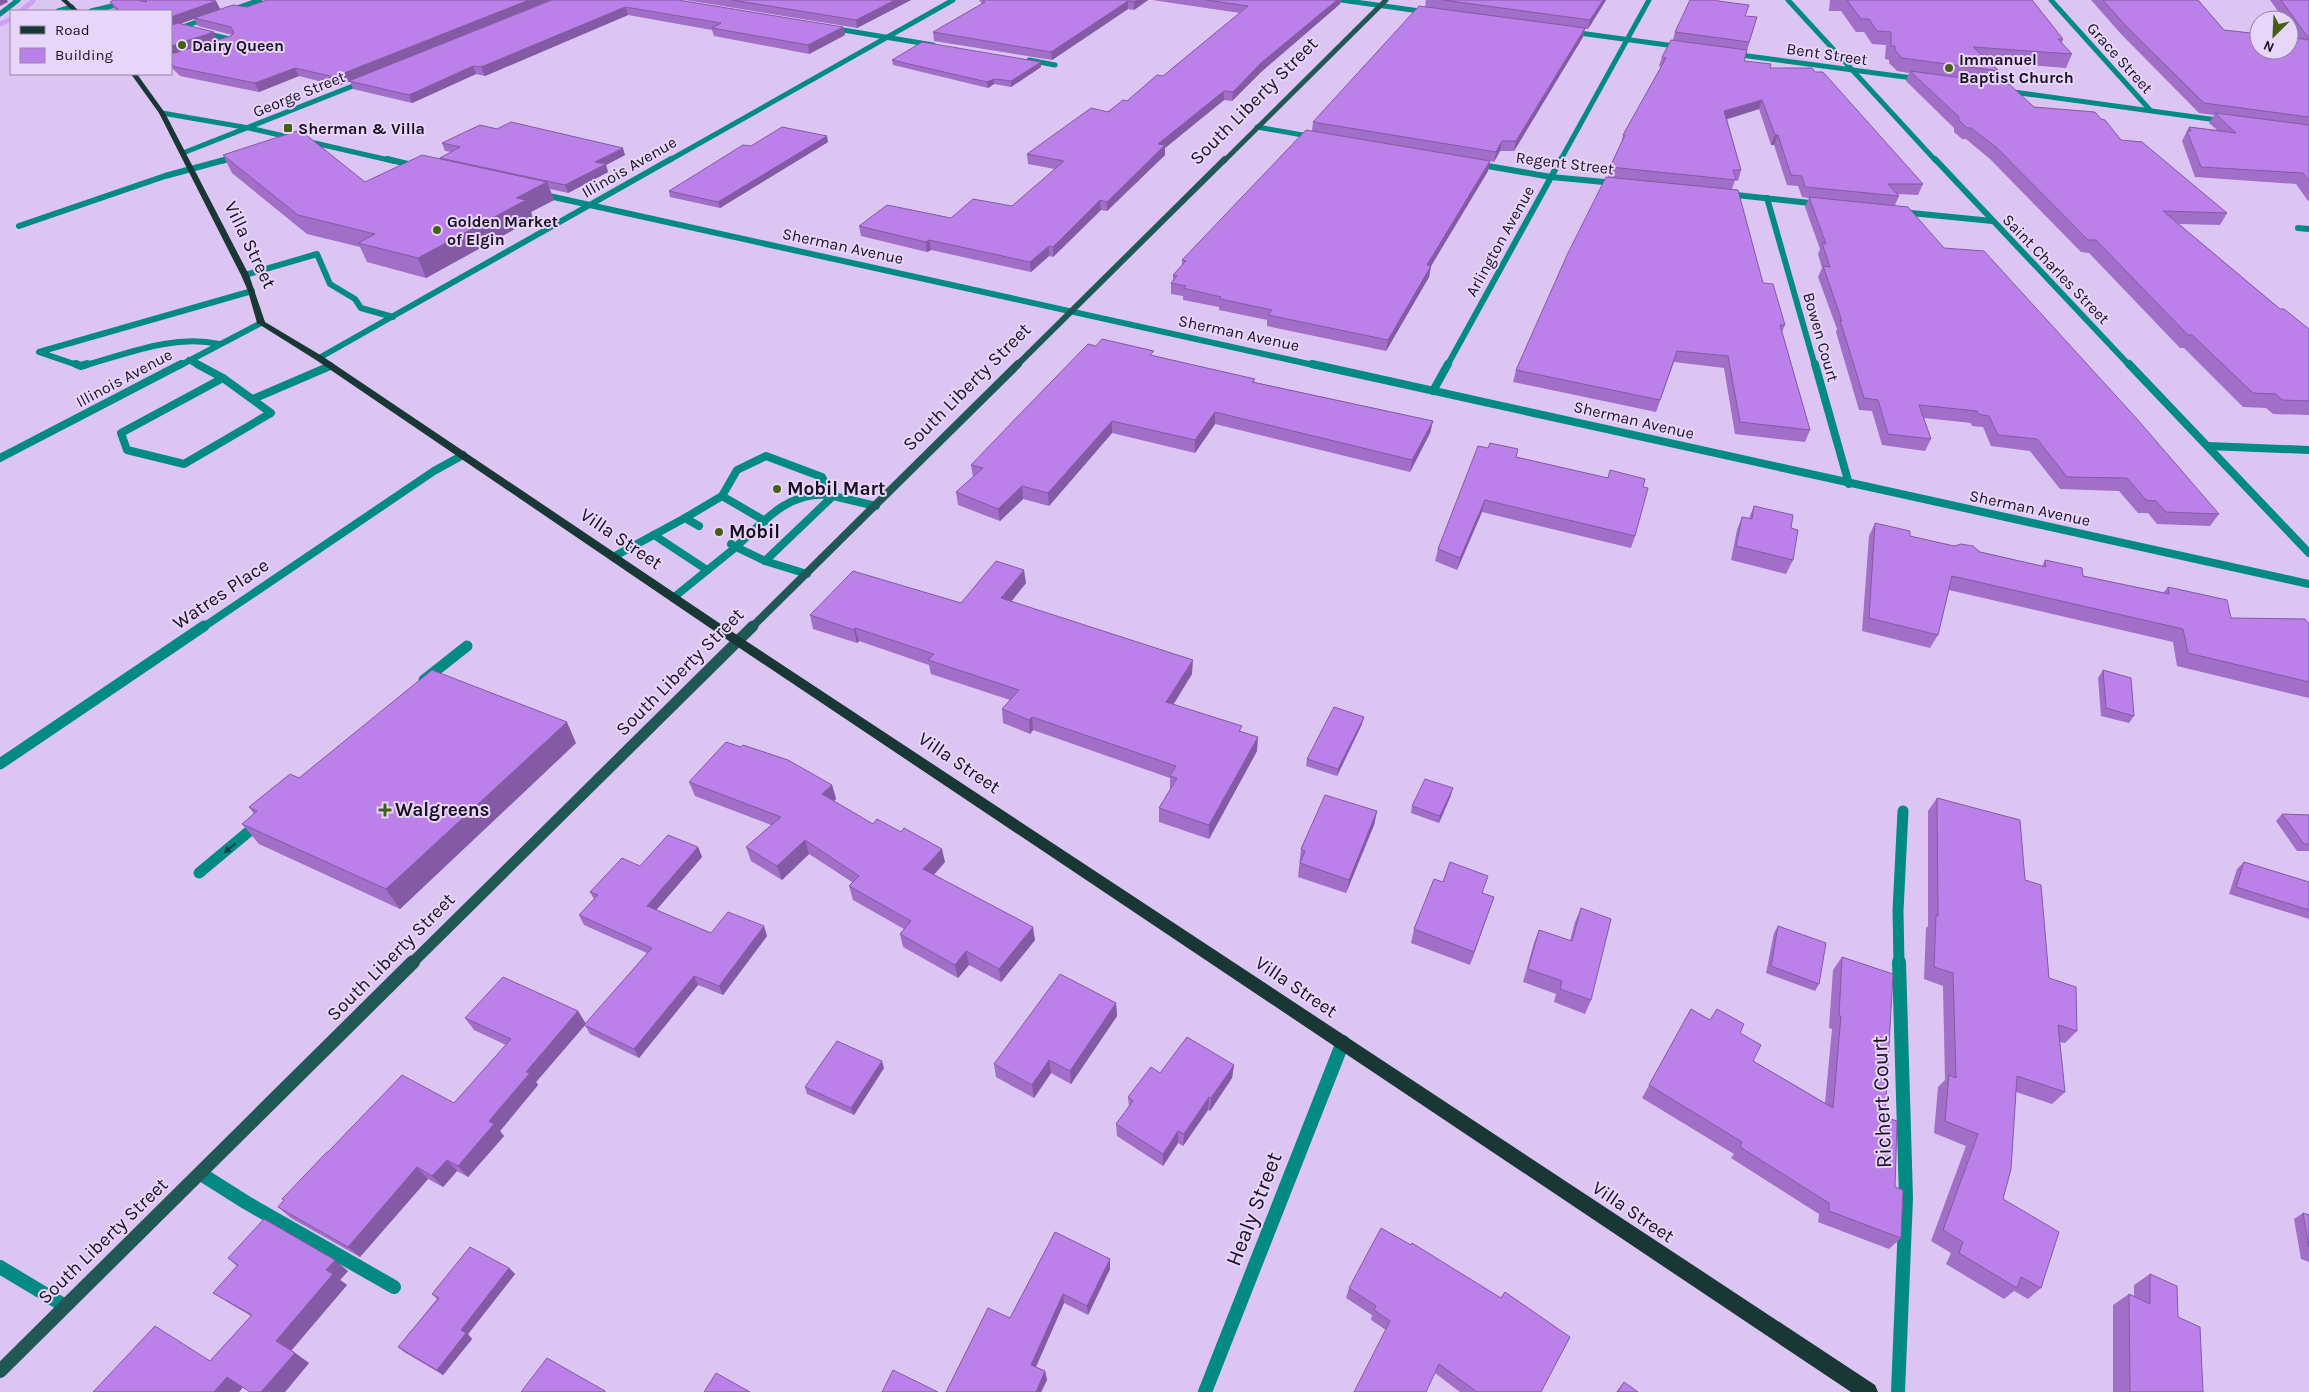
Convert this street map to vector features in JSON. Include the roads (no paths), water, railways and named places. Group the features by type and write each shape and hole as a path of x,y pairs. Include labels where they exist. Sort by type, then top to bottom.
{"main road":[{"path":"64,0 74,9"},
{"name":"South Liberty Street","path":"0,1371 1383,3"},
{"name":"Villa Street","path":"135,75 162,113 183,153 245,275 252,291 261,323 319,358 673,598 1868,1392"}],"street":[{"path":"0,14 18,0"},
{"path":"95,10 116,5 121,0"},
{"path":"226,12 260,0"},
{"name":"Illinois Avenue","path":"319,358 953,0"},
{"path":"1341,0 1383,3 1433,12"},
{"name":"Arlington Avenue","path":"1433,391 1649,0"},
{"name":"Saint Charles Street","path":"1788,0 1992,221 2309,553"},
{"name":"Grace Street","path":"2051,0 2150,110"},
{"path":"172,31 217,15"},
{"path":"821,26 938,45"},
{"path":"182,27 191,30"},
{"path":"1568,31 1690,48"},
{"path":"200,32 234,40 218,45"},
{"name":"Bent Street","path":"1725,52 1930,81"},
{"path":"1026,60 1055,65"},
{"name":"George Street","path":"183,153 372,78"},
{"path":"1997,90 2231,122"},
{"path":"162,113 183,115 249,128 425,168"},
{"path":"1256,127 1323,138"},
{"path":"284,142 292,138"},
{"path":"19,226 190,170 246,155"},
{"name":"Regent Street","path":"1467,163 1552,177 1623,184"},
{"name":"Sherman Avenue","path":"530,192 2309,584"},
{"path":"1719,193 1824,204"},
{"name":"Bowen Court","path":"1767,198 1850,484"},
{"path":"1891,211 1992,221"},
{"path":"2298,228 2309,229"},
{"path":"245,275 317,254 330,284 355,299 361,308 393,317"},
{"path":"219,344 200,340 171,342 81,366 38,352 252,291"},
{"name":"Illinois Avenue","path":"0,458 261,323"},
{"path":"188,360 223,378 253,398 271,413 184,464 127,450 121,433 223,378"},
{"path":"253,398 330,366"},
{"path":"2208,446 2309,450"},
{"name":"Watres Place","path":"0,764 434,471 463,455"},
{"path":"613,557 722,496 737,470 766,456 822,477 827,487 823,494"},
{"path":"673,598 707,570 733,545 789,501 805,496 823,494 876,506"},
{"path":"722,496 765,521"},
{"path":"765,562 833,496"},
{"path":"685,518 699,526"},
{"path":"654,535 707,570"},
{"path":"733,545 765,562 807,574"},
{"path":"418,685 466,646"},
{"name":"Richert Court","path":"1898,1392 1906,1198 1898,911 1903,811"},
{"path":"199,873 267,816"},
{"name":"Healy Street","path":"1205,1392 1343,1042"},
{"path":"201,1174 248,1204 394,1287"},
{"path":"0,1267 65,1306"}],"waterway":[{"path":"22,10 33,1"},
{"path":"0,24 10,19"}],"place":[{"name":"Dairy Queen","path":"182,45"},
{"name":"Immanuel Baptist Church","path":"1949,68"},
{"name":"Sherman & Villa","path":"288,128"},
{"name":"Golden Market of Elgin","path":"437,230"},
{"name":"Mobil Mart","path":"777,489"},
{"name":"Mobil","path":"719,532"},
{"name":"Walgreens","path":"385,810"}]}
